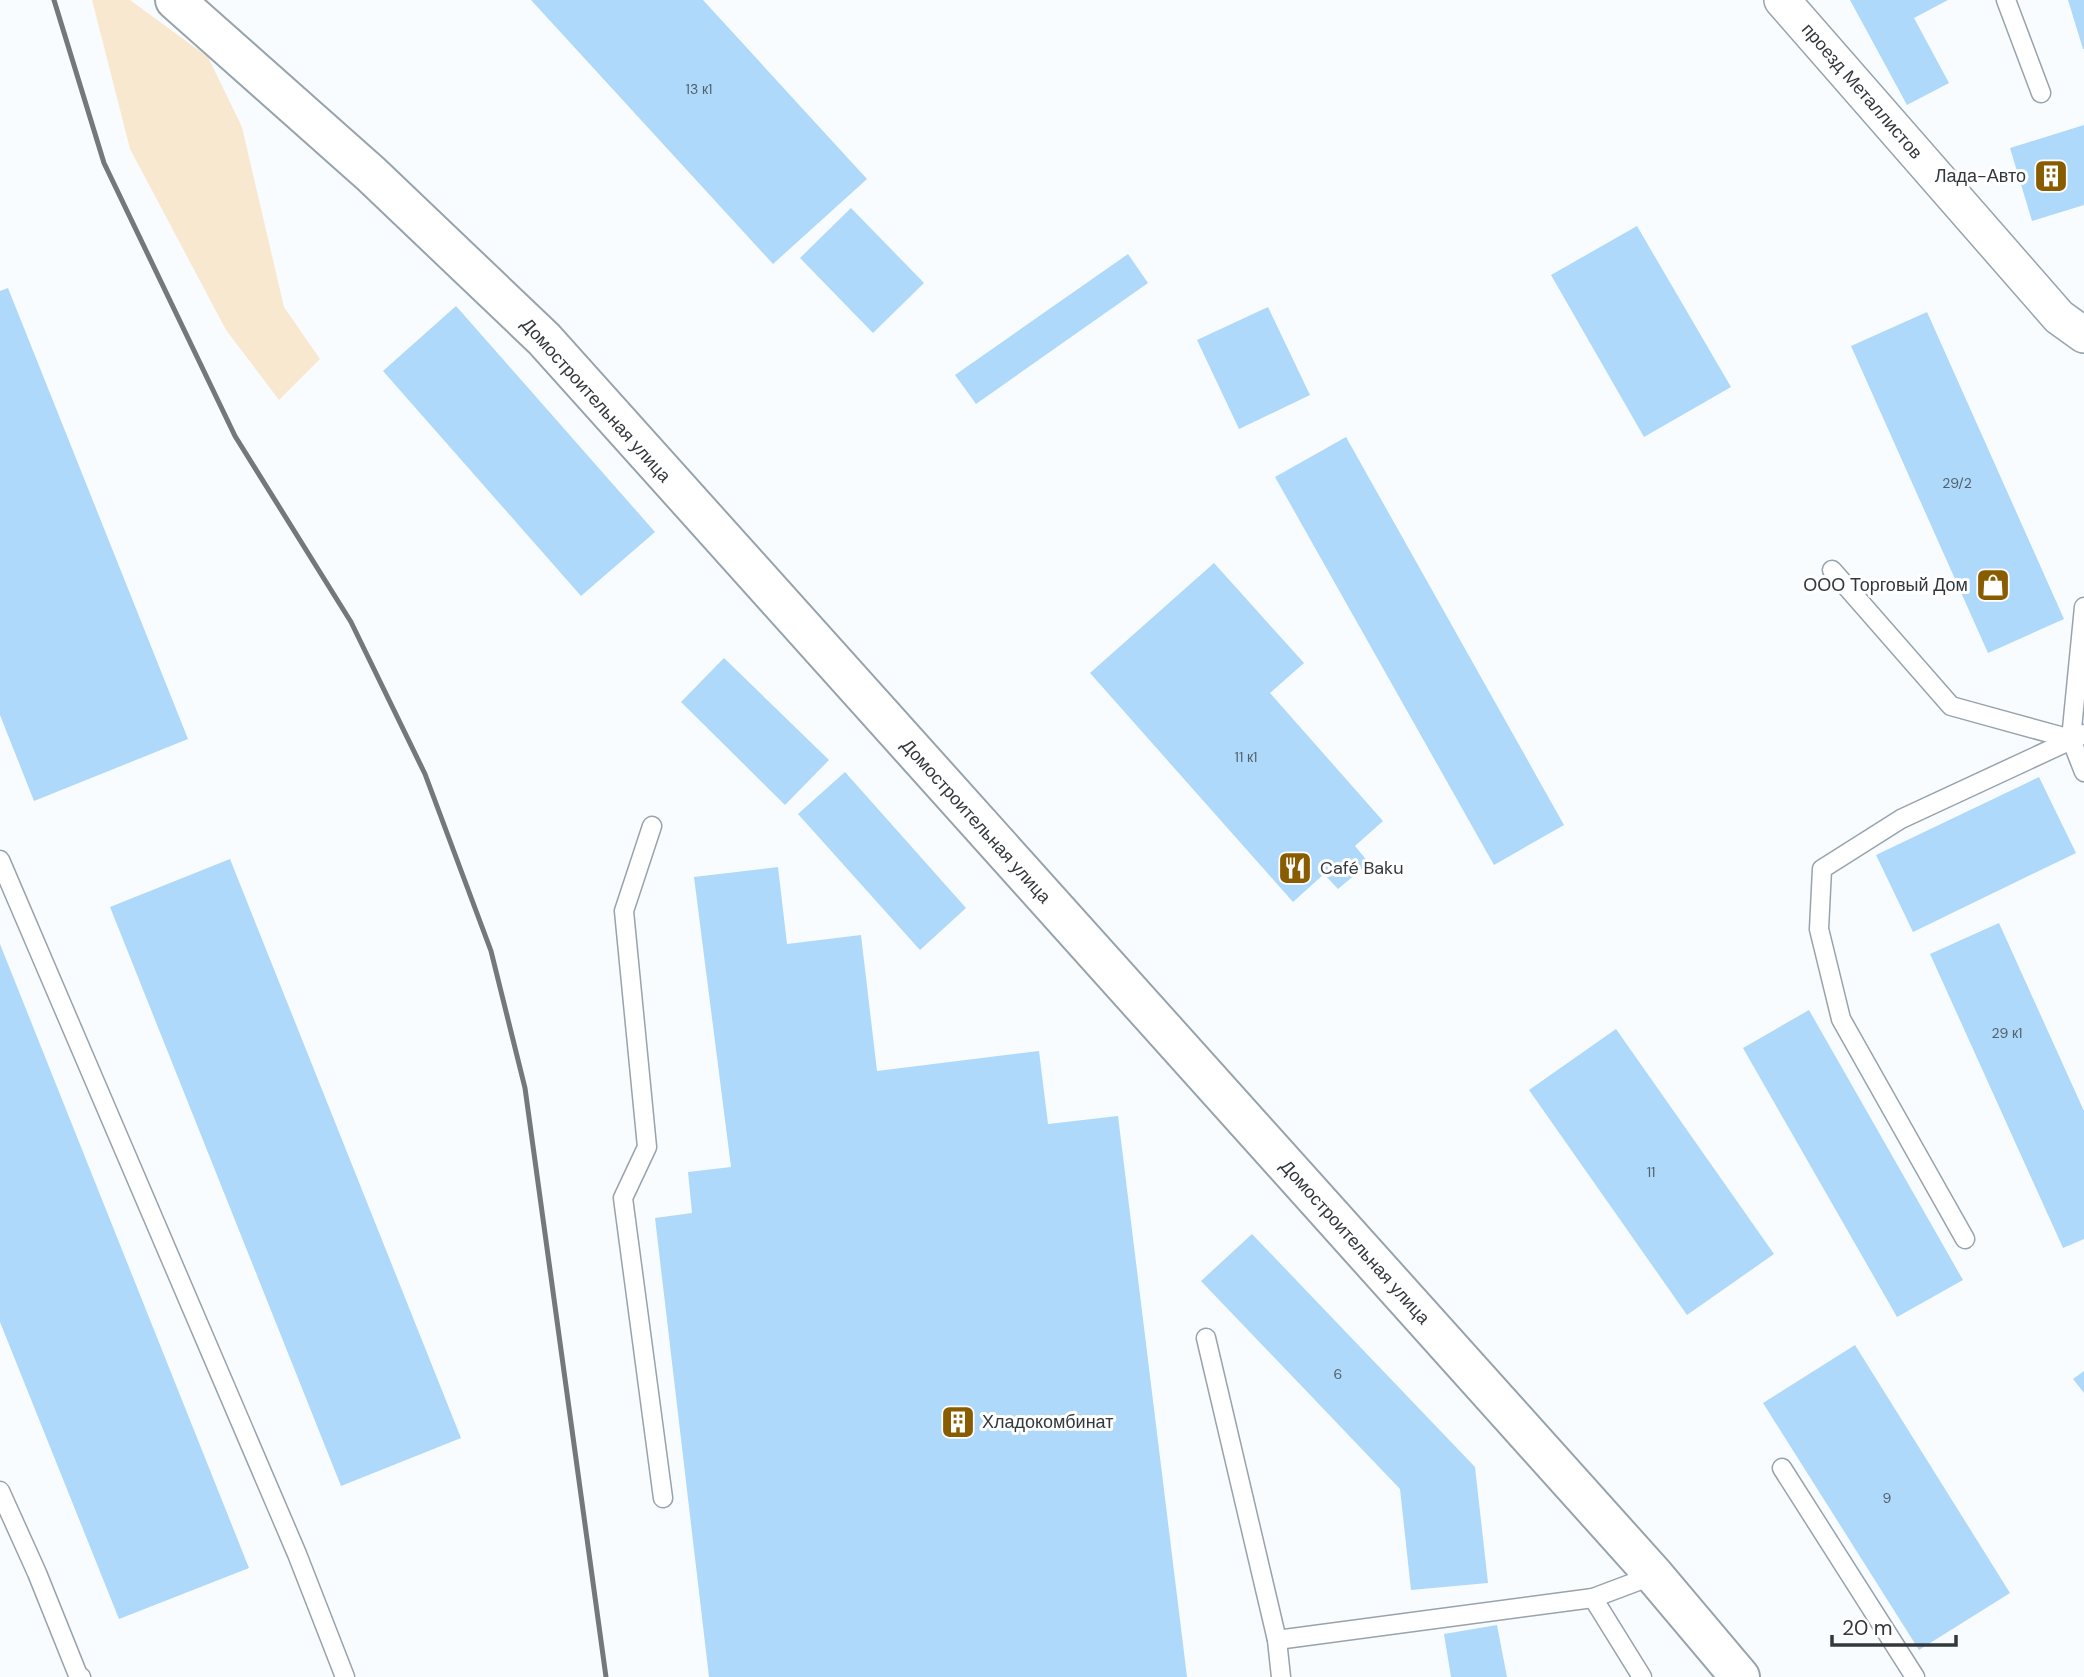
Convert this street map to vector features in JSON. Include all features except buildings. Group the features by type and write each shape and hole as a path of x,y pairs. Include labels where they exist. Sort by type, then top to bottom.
{"street":[{"name":"Домостроительная улица","path":"175,0 371,174 544,339 1654,1575 1740,1677"},
{"name":"проезд Металлистов","path":"1782,0 2059,317 2084,335"}],"lane":[{"path":"2006,0 2041,93"},
{"path":"1832,570 1951,706 2077,736"},
{"path":"2084,607 2077,736 2084,772"},
{"path":"1965,1239 1841,1019 1819,929 1822,869 1901,819 2077,736"},
{"path":"652,826 624,911 648,1147 623,1198 663,1498"},
{"path":"0,860 297,1554 345,1677"},
{"path":"1206,1338 1277,1640 1281,1677"},
{"path":"1782,1468 1915,1677"},
{"path":"0,1491 81,1677"},
{"path":"1277,1640 1593,1598 1654,1575"},
{"path":"1593,1598 1642,1677"}],"shaded area":[{"path":"92,0 130,0 208,57 242,127 284,307 320,359 279,400 226,330 130,149"}],"railway":[{"path":"54,0 104,163 235,436 351,622 425,774 491,951 525,1088 606,1677"}],"place":[{"name":"Лада-Авто","path":"2051,176"},
{"name":"ООО Торговый Дом","path":"1993,585"},
{"name":"Café Baku","path":"1295,868"},
{"name":"Хладокомбинат","path":"958,1422"}]}
